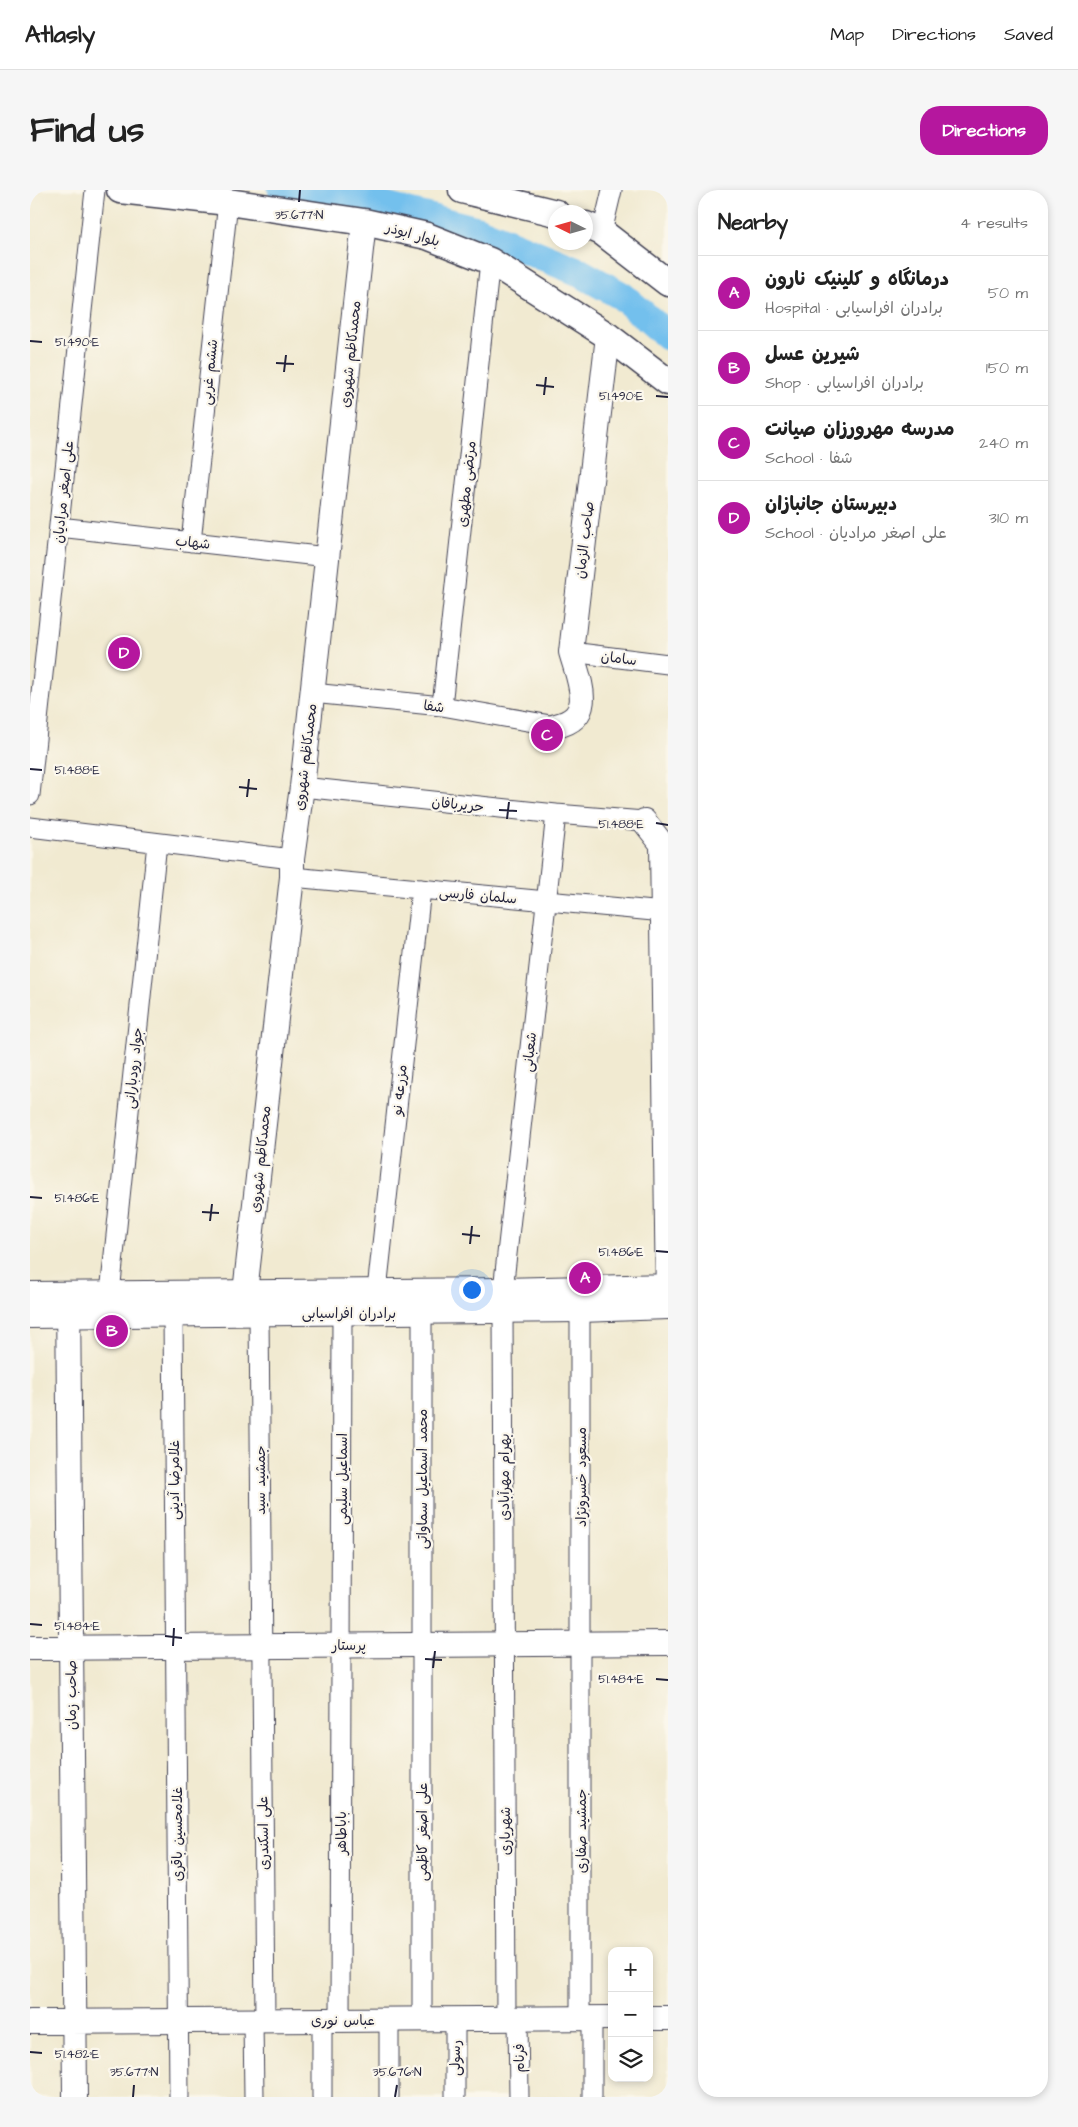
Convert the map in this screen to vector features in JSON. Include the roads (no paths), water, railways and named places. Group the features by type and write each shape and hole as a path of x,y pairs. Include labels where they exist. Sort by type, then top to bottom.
{"main road":[{"name":"بلوار ابوذر","path":"120,190 228,202 364,222 427,236 490,261 608,336 668,382"},
{"path":"462,190 503,195 548,210"},
{"path":"594,229 668,283"}],"street":[{"name":"علی اصغر مرادیان","path":"30,795 32,758 95,190"},
{"path":"594,229 612,190"},
{"name":"ششم غربی","path":"191,542 228,202"},
{"name":"محمدکاظم شهروی","path":"246,1292 364,222"},
{"name":"مرتضی مطهری","path":"442,706 490,261"},
{"name":"صاحب الزمان","path":"556,726 569,723 579,715 582,697 571,652 608,336"},
{"name":"شهاب","path":"59,527 327,557"},
{"name":"سامان","path":"571,652 668,664"},
{"name":"شفا","path":"312,693 442,706 556,726"},
{"name":"حریربافان","path":"302,787 556,814 644,821"},
{"name":"شعبانی","path":"503,1301 556,814"},
{"path":"644,821 662,844 668,1306"},
{"path":"30,827 157,842 292,868"},
{"name":"جواد رودبارانی","path":"110,1292 157,842"},
{"name":"سلمان فارسی","path":"292,868 422,889 664,912"},
{"name":"مزرعه نو","path":"377,1290 422,889"},
{"name":"برادران افراسیابی","path":"30,1294 68,1304 173,1313 422,1312 503,1301 668,1286"},
{"name":"برادران افراسیابی","path":"30,1316 110,1292 377,1290 580,1310 668,1306"},
{"name":"بهرام مهرآبادی","path":"503,1301 504,1644"},
{"name":"صاحب زمان","path":"68,1304 75,2097"},
{"name":"مسعود خسرونژاد","path":"580,1310 581,1643"},
{"name":"محمد اسماعیل سماواتی","path":"422,1312 422,1645"},
{"name":"غلامرضا آدینی","path":"173,1313 175,1647"},
{"name":"جمشید سید","path":"259,1313 261,1646"},
{"name":"اسماعیل سلیمی","path":"341,1645 342,1313"},
{"name":"جمشید صفاری","path":"581,1643 595,2018 592,2097"},
{"name":"پرستار","path":"30,1648 668,1643"},
{"name":"شهریاری","path":"504,1644 512,2019"},
{"name":"باباطاهر","path":"322,2097 331,2020 341,1645"},
{"name":"علی اصغر کاظمی","path":"422,1645 422,2019"},
{"name":"علی اسکندری","path":"254,2097 259,2020 261,1646"},
{"name":"غلامحسین باقری","path":"175,1647 178,2097"},
{"name":"عباس نوری","path":"30,2022 595,2018"},
{"path":"653,2018 668,2018"},
{"name":"رسولى","path":"455,2019 455,2097"},
{"name":"فرنام","path":"512,2019 519,2097"},
{"path":"389,2020 389,2097"}],"waterway":[{"path":"282,190 363,201 477,230 577,271 622,296 668,336"}],"place":[{"name":"دبیرستان جانبازان","path":"124,653"},
{"name":"مدرسه مهرورزان صیانت","path":"547,735"},
{"name":"درمانگاه و کلینیک نارون","path":"585,1278"},
{"name":"شیرین عسل","path":"112,1331"}]}
